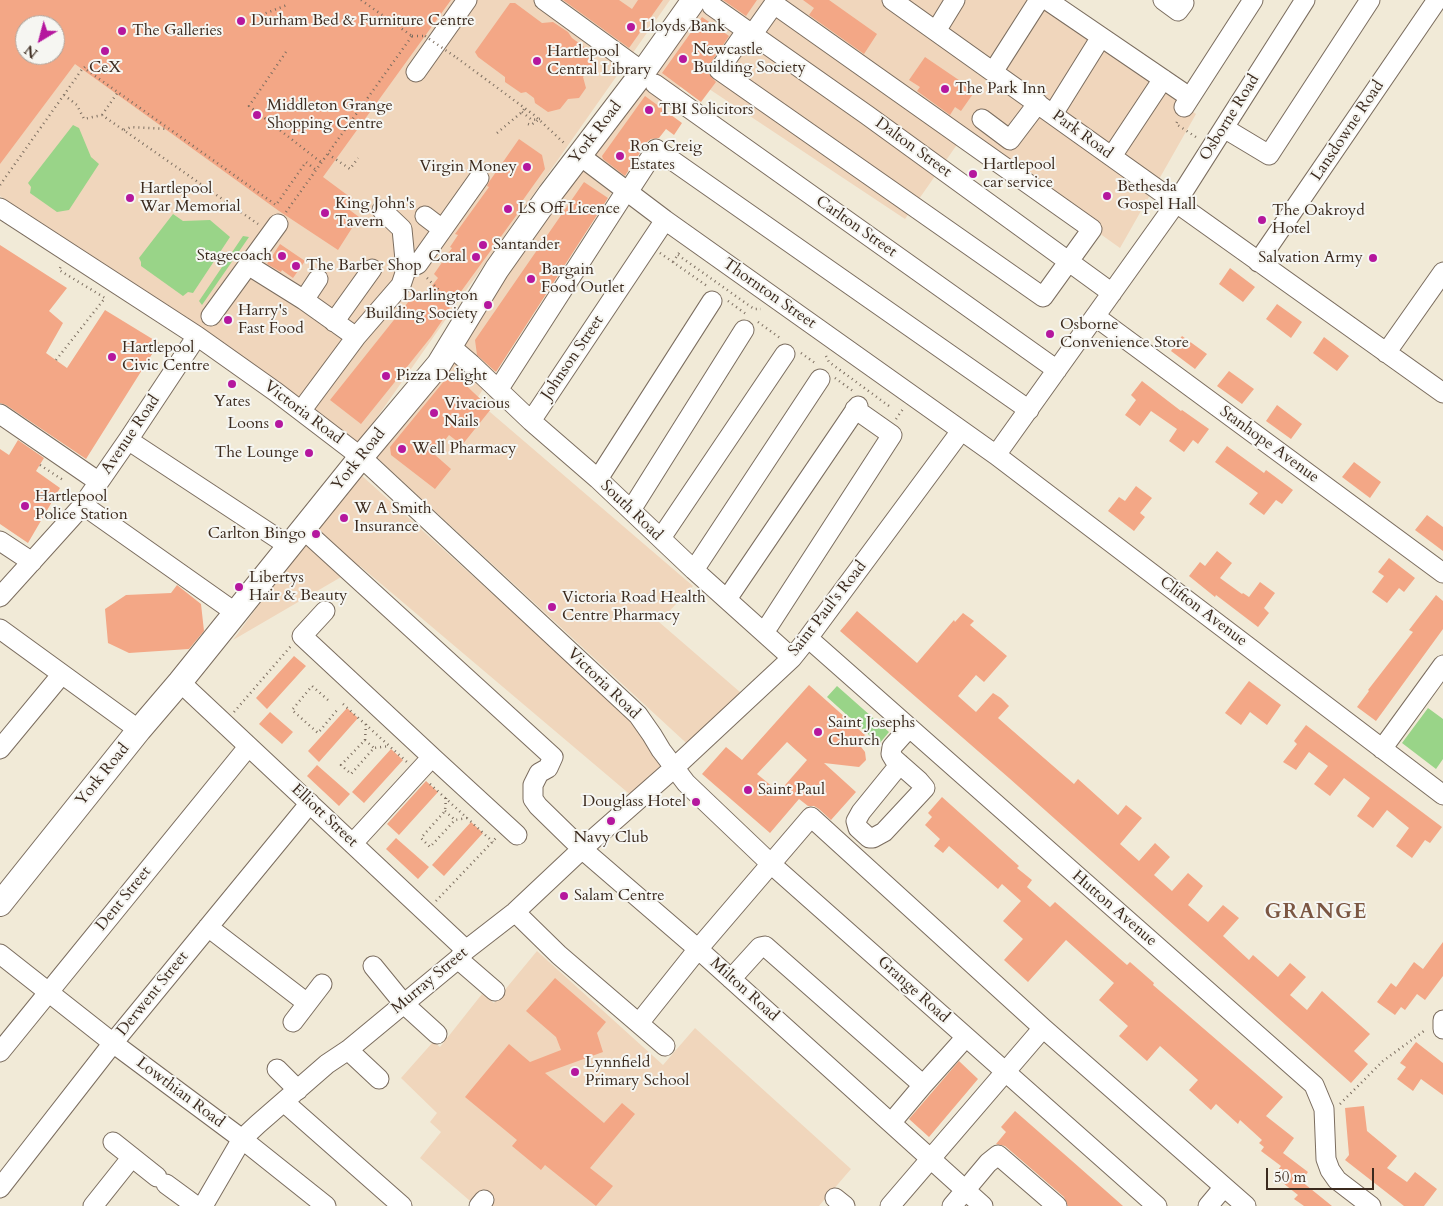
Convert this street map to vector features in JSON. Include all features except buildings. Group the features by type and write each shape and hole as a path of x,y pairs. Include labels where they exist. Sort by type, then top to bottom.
{"main road":[{"name":"York Road","path":"0,904 139,730 438,364 497,269 550,194 579,155 649,78 703,3"}],"street":[{"path":"416,72 466,0"},
{"name":"Carlton Street","path":"544,0 649,78 1057,370"},
{"name":"Park Road","path":"892,0 1443,393"},
{"path":"936,31 955,0"},
{"path":"993,72 1039,0"},
{"path":"1047,0 1163,79 1183,100 1253,0"},
{"path":"1162,0 1178,11 1184,4"},
{"name":"Osborne Road","path":"996,454 1176,203 1305,0"},
{"path":"1224,128 1269,155 1370,0"},
{"name":"Lansdowne Road","path":"1258,262 1437,0"},
{"name":"Dalton Street","path":"703,3 749,32 1112,293"},
{"path":"774,4 1092,229 1069,261 1043,297 719,70 774,4"},
{"path":"982,119 1010,140 1045,108 1101,37"},
{"path":"1112,156 1163,79"},
{"path":"498,390 656,149 1029,410"},
{"name":"Thornton Street","path":"579,155 665,220 961,431"},
{"path":"301,411 356,337 401,285 412,267 442,230 479,178"},
{"name":"Victoria Road","path":"0,208 197,336 361,457 638,715 674,768"},
{"path":"382,210 402,230 412,267"},
{"path":"425,216 442,230"},
{"name":"Johnson Street","path":"531,421 665,220"},
{"path":"211,316 274,229"},
{"path":"248,265 304,300 356,337"},
{"path":"334,322 372,269"},
{"path":"1386,353 1443,272"},
{"path":"304,300 318,279"},
{"path":"598,478 715,296"},
{"name":"Stanhope Avenue","path":"1096,317 1443,573"},
{"path":"631,510 744,330"},
{"name":"Avenue Road","path":"0,597 83,505 197,336"},
{"name":"South Road","path":"450,346 531,421 598,478 694,570 792,658"},
{"path":"660,538 789,349"},
{"path":"694,570 824,375"},
{"path":"727,598 818,465 856,403 892,435 769,625"},
{"path":"0,414 99,482"},
{"name":"Clifton Avenue","path":"961,431 996,454 1443,794"},
{"name":"Saint Paul's Road","path":"674,768 792,658 961,431"},
{"path":"128,440 296,538"},
{"path":"83,505 236,613"},
{"name":"Milton Road","path":"296,538 553,757 548,768 539,773 535,778 533,799 582,849 732,979 983,1206"},
{"path":"0,541 32,562"},
{"path":"325,610 302,636 517,835"},
{"path":"0,630 139,730"},
{"name":"Hutton Avenue","path":"808,638 1314,1085 1324,1109 1326,1159 1330,1170 1337,1180 1371,1206"},
{"path":"1382,748 1443,665"},
{"path":"0,749 62,674"},
{"name":"Elliott Street","path":"180,682 353,844 495,991"},
{"path":"900,764 891,754 891,750 909,728"},
{"name":"Dent Street","path":"0,1052 248,746"},
{"path":"353,844 432,757"},
{"name":"Murray Street","path":"202,1206 242,1139 258,1124 327,1064 348,1050 515,912 582,849 674,768"},
{"name":"Grange Road","path":"674,768 686,783 771,864 1157,1206"},
{"name":"Derwent Street","path":"0,1188 113,1043 310,803"},
{"path":"639,1023 698,949 811,817 1044,1028 1246,1206"},
{"path":"515,912 560,955 666,1046"},
{"path":"208,927 307,1002"},
{"path":"732,979 760,947 765,946 923,1085"},
{"name":"Lowthian Road","path":"0,954 113,1043 242,1139 313,1202"},
{"path":"373,966 404,1004 437,1034"},
{"path":"292,1022 322,984"},
{"path":"1443,1020 1443,1029"},
{"path":"890,1206 1044,1028"},
{"path":"891,1122 966,1037"},
{"path":"348,1050 379,1079"},
{"path":"277,1069 298,1090"},
{"path":"284,1102 402,1206"},
{"path":"114,1142 196,1206"},
{"path":"952,1206 998,1154 1057,1206"},
{"path":"93,1206 132,1157"},
{"path":"1208,1206 1224,1187"}],"path":[{"path":"361,0 412,36 425,36 457,58 525,108 579,155"},
{"path":"262,15 287,5"},
{"path":"102,115 274,229 412,36"},
{"path":"286,52 248,106 322,163"},
{"path":"0,185 85,67 276,205 306,162 316,170"},
{"path":"64,95 77,105 84,119 102,115 118,92"},
{"path":"1183,100 1176,124 1212,147"},
{"path":"497,133 525,108"},
{"path":"522,112 532,120 540,120"},
{"path":"528,124 531,125 540,120"},
{"path":"124,130 132,127 170,130"},
{"path":"328,154 350,169 358,158"},
{"path":"673,262 682,249"},
{"path":"657,251 715,296 824,375 856,403"},
{"path":"678,255 754,310 761,309"},
{"path":"56,360 105,298 59,270 63,264"},
{"path":"412,267 426,277 468,316"},
{"path":"825,354 829,362 888,406"},
{"path":"884,413 893,400"},
{"path":"894,421 903,408"},
{"path":"40,465 63,480"},
{"path":"230,717 293,642"},
{"path":"328,700 312,686 292,710 318,733 338,709"},
{"path":"343,704 412,766"},
{"path":"366,724 365,740 341,765 351,774 374,748 390,746"},
{"path":"365,740 374,748"},
{"path":"428,782 493,842 432,905"},
{"path":"446,798 445,811 421,838 430,847 455,820 467,818"},
{"path":"445,811 455,820"},
{"path":"1324,1109 1338,1105 1384,1062 1424,1031"}],"shaded area":[{"path":"0,0 670,0 359,443 0,196"},
{"path":"708,0 1031,0 1196,114 1120,248 963,136 905,219 688,75 476,400 693,586 659,622 748,699 696,752 374,455"},
{"path":"360,474 675,759 633,797 360,566 233,640 296,554"},
{"name":"Lynnfield Primary School","path":"537,951 663,1065 695,1028 851,1169 819,1206 476,1206 420,1158 441,1132 430,1122 437,1113 401,1078 433,1042 440,1047 482,994 494,1003"}],"green space":[{"path":"73,125 79,128 91,157 99,164 69,210 57,212 30,193 31,187 28,183"},
{"path":"173,214 183,221 210,220 230,237 193,293 188,292 183,296 141,266 139,258"},
{"path":"243,236 249,237 202,305 199,301"},
{"path":"837,686 889,732 879,744 827,697"},
{"path":"1428,708 1443,719 1443,759 1436,769 1402,743"}],"place":[{"name":"Durham Bed & Furniture Centre","path":"241,21"},
{"name":"Lloyds Bank","path":"631,27"},
{"name":"The Galleries","path":"122,31"},
{"name":"CeX","path":"105,51"},
{"name":"Newcastle Building Society","path":"683,59"},
{"name":"Hartlepool Central Library","path":"537,61"},
{"name":"The Park Inn","path":"945,89"},
{"name":"TBI Solicitors","path":"649,110"},
{"name":"Middleton Grange Shopping Centre","path":"257,115"},
{"name":"Ron Creig Estates","path":"620,156"},
{"name":"Virgin Money","path":"527,167"},
{"name":"Hartlepool car service","path":"973,174"},
{"name":"Bethesda Gospel Hall","path":"1107,196"},
{"name":"Hartlepool War Memorial","path":"130,198"},
{"name":"LS Off Licence","path":"508,209"},
{"name":"King John's Tavern","path":"325,213"},
{"name":"The Oakroyd Hotel","path":"1262,220"},
{"name":"Santander","path":"483,245"},
{"name":"Stagecoach","path":"282,256"},
{"name":"Coral","path":"476,257"},
{"name":"Salvation Army","path":"1373,258"},
{"name":"The Barber Shop","path":"296,266"},
{"name":"Bargain Food Outlet","path":"531,279"},
{"name":"Darlington Building Society","path":"488,305"},
{"name":"Harry's Fast Food","path":"228,320"},
{"name":"Osborne Convenience Store","path":"1050,334"},
{"name":"Hartlepool Civic Centre","path":"112,357"},
{"name":"Pizza Delight","path":"386,376"},
{"name":"Yates","path":"232,384"},
{"name":"Vivacious Nails","path":"434,413"},
{"name":"Loons","path":"279,424"},
{"name":"Well Pharmacy","path":"402,449"},
{"name":"The Lounge","path":"309,453"},
{"name":"Hartlepool Police Station","path":"25,506"},
{"name":"W A Smith Insurance","path":"344,518"},
{"name":"Carlton Bingo","path":"316,534"},
{"name":"Libertys Hair & Beauty","path":"239,587"},
{"name":"Victoria Road Health Centre Pharmacy","path":"552,607"},
{"name":"Saint Josephs Church","path":"818,732"},
{"name":"Saint Paul","path":"748,790"},
{"name":"Douglass Hotel","path":"696,802"},
{"name":"Navy Club","path":"611,821"},
{"name":"Salam Centre","path":"564,896"},
{"name":"Lynnfield Primary School","path":"575,1072"}],"district":[{"name":"GRANGE","path":"1316,913"}]}
